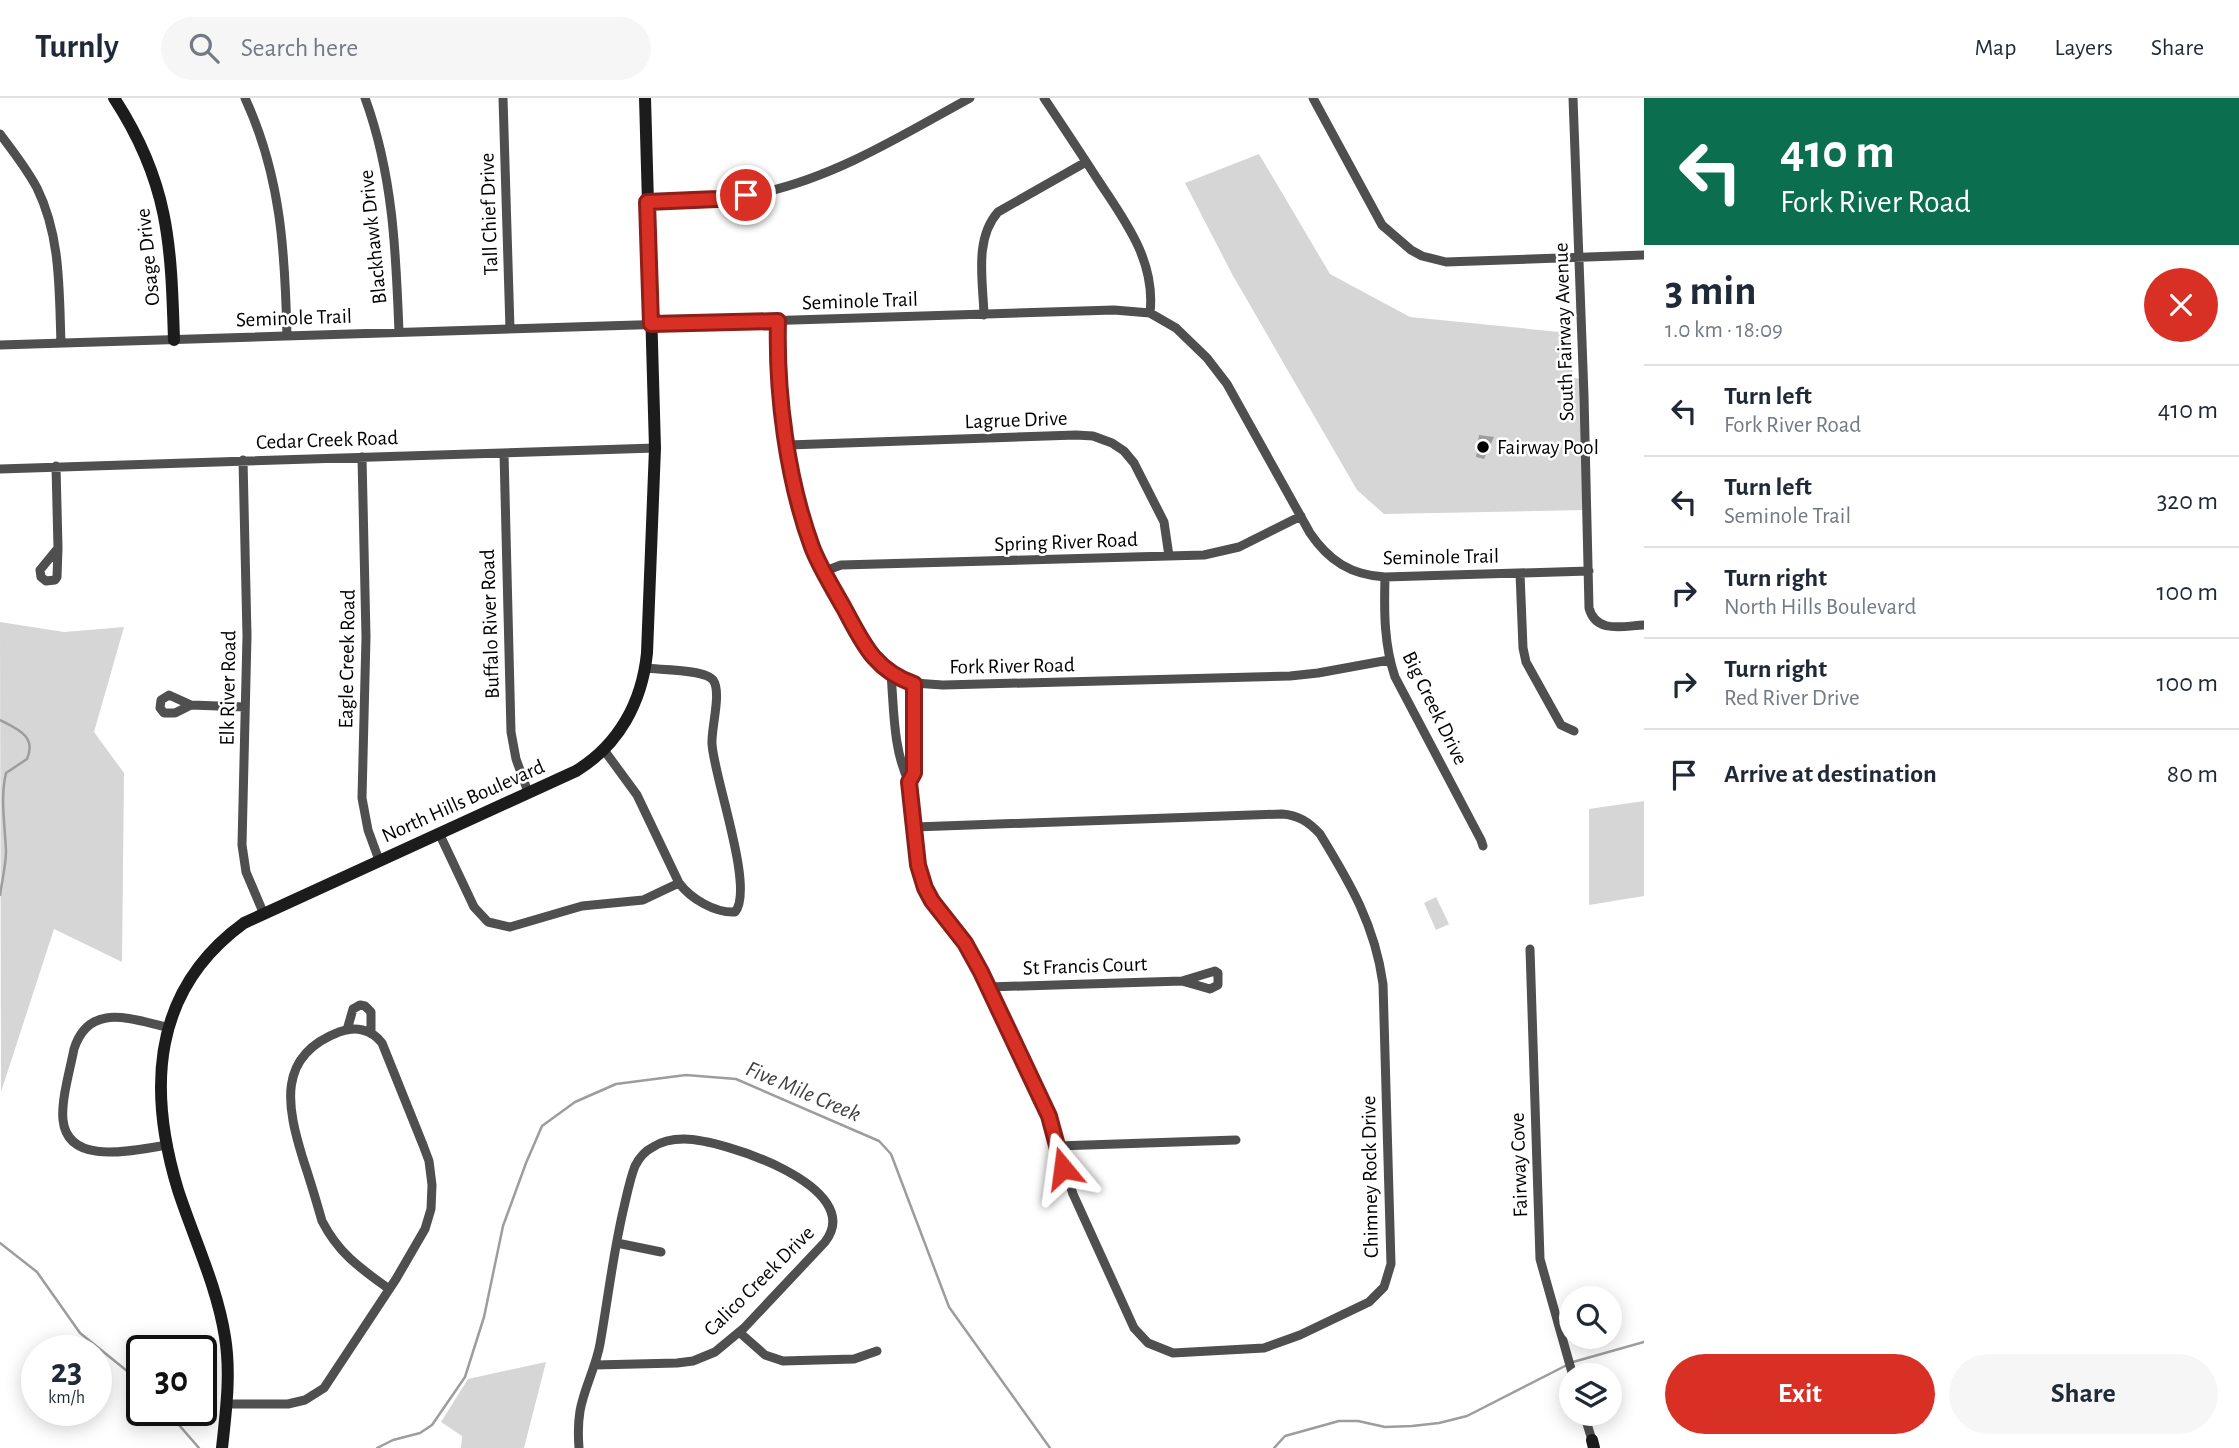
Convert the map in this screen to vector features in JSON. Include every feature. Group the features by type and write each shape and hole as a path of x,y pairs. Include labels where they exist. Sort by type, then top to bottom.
{"street":[{"name":"Osage Drive","path":"114,98 139,139 161,198 170,248 174,340"},
{"path":"245,98 266,154 281,221 287,336"},
{"name":"Blackhawk Drive","path":"365,98 378,137 390,197 396,245 399,332"},
{"name":"Tall Chief Drive","path":"503,98 510,329"},
{"name":"North Hills Boulevard","path":"222,1448 229,1365 221,1317 179,1192 168,1145 162,1082 167,1027 188,981 209,952 227,935 263,912 576,771 604,750 635,705 646,668 655,448 645,98"},
{"path":"647,202 737,197 802,182 866,155 970,98"},
{"path":"1044,98 1137,240 1147,270 1150,313"},
{"path":"1313,98 1374,214 1391,236 1411,250 1434,260 1454,262 1644,255"},
{"name":"South Fairway Avenue","path":"1573,98 1589,608 1592,618 1604,626 1644,625"},
{"path":"0,134 27,171 49,219 58,263 61,343"},
{"path":"984,315 983,241 989,223 998,212 1086,162"},
{"name":"Seminole Trail","path":"0,345 1114,310 1150,313 1176,328 1194,343 1220,373 1318,544 1337,564 1358,573 1385,577 1589,571"},
{"name":"Fork River Road","path":"778,321 779,378 788,445 802,516 813,549 863,644 872,657 891,674 914,684 974,685 1290,676 1389,660"},
{"name":"Lagrue Drive","path":"788,445 1076,435 1103,439 1124,451 1140,473 1167,528 1170,556"},
{"name":"Cedar Creek Road","path":"0,470 56,466 655,448"},
{"name":"Buffalo River Road","path":"504,453 511,732 516,759 528,793"},
{"name":"Eagle Creek Road","path":"362,457 366,637 362,798 365,819 379,860"},
{"name":"Elk River Road","path":"243,460 247,636 242,845 247,872 263,912"},
{"path":"56,466 58,548"},
{"name":"Spring River Road","path":"825,572 841,565 1204,555 1239,547 1301,516"},
{"path":"1520,573 1526,662 1561,725 1574,731"},
{"name":"Big Creek Drive","path":"1385,577 1384,609 1389,660 1403,693 1483,846"},
{"path":"604,750 637,795 679,883 694,898 732,913 740,904 741,883 715,768 712,732 717,698 716,684 710,676 699,672 646,668"},
{"name":"Chimney Rock Drive","path":"891,674 898,741 909,782 918,865 925,888 965,943 988,987 1044,1104 1073,1194 1129,1320 1139,1334 1157,1348 1182,1353 1264,1348 1300,1335 1370,1302 1384,1287 1391,1264 1383,984 1380,959 1366,915 1320,834 1303,819 1289,814 915,827"},
{"name":"Chimney Rock Drive","path":"909,782 914,773 914,684"},
{"path":"191,705 245,707"},
{"path":"439,833 474,907 488,922 502,926 518,926 582,906 643,900 679,883"},
{"name":"Fairway Cove","path":"1530,949 1540,1259 1569,1363"},
{"name":"St Francis Court","path":"988,987 1182,981"},
{"path":"347,1030 353,1009 359,1005 365,1006 371,1012 371,1033"},
{"path":"167,1027 110,1017 85,1027 77,1038 74,1049 63,1121 71,1139 89,1151 108,1152 168,1145"},
{"path":"227,1404 288,1404 315,1395 330,1379 389,1289 416,1247 425,1229 431,1209 429,1161 382,1043 362,1029 347,1030 320,1041 302,1058 291,1082 290,1113 322,1221 331,1237 349,1259 389,1289"},
{"name":"Calico Creek Drive","path":"579,1448 581,1408 595,1365 617,1242 635,1168 644,1153 663,1142 685,1139 715,1144 764,1160 809,1185 830,1206 833,1221 830,1235 739,1332 715,1352 693,1361 595,1365"},
{"path":"1057,1146 1236,1140"},
{"path":"617,1242 661,1252"},
{"path":"739,1332 765,1355 783,1361 853,1359 877,1351"},
{"path":"1588,1426 1593,1444"}],"shaded area":[{"path":"1259,154 1330,274 1410,317 1570,333 1573,378 1584,379 1587,510 1384,514 1357,490 1232,274 1185,183"},
{"name":"Fairway Pool","path":"1479,435 1494,437 1484,459 1476,457"},
{"path":"0,622 64,632 124,627 94,732 124,773 122,962 54,929 1,1092"},
{"path":"1644,801 1644,896 1589,905 1589,809"},
{"path":"1436,897 1449,924 1436,930 1424,903"},
{"path":"546,1362 524,1448 461,1448 462,1436 441,1422 468,1379"}],"waterway":[{"name":"Five Mile Creek","path":"0,720 24,734 29,744 27,759 6,773 4,783 6,856 0,895"},
{"name":"Five Mile Creek","path":"377,1448 393,1440 420,1433 432,1425 465,1377 484,1317 503,1226 542,1126 575,1102 616,1084 686,1075 736,1079 879,1141 891,1154 949,1307 1050,1448"},
{"name":"Five Mile Creek","path":"0,1243 37,1272 80,1333 126,1370"},
{"name":"Five Mile Creek","path":"1573,1362 1644,1342"},
{"name":"Five Mile Creek","path":"1274,1448 1285,1436 1339,1421 1358,1421 1385,1427 1412,1426 1467,1416 1559,1369"},
{"name":"Five Mile Creek","path":"180,1426 199,1448"}],"place":[{"name":"Fairway Pool","path":"1483,447"}],"route":[{"path":"746,195 647,202 651,324 778,321 782,410 802,516 813,549 872,657 891,674 914,684 914,773 909,782 920,874 932,901 965,943 981,972 1049,1116 1063,1168"}]}
